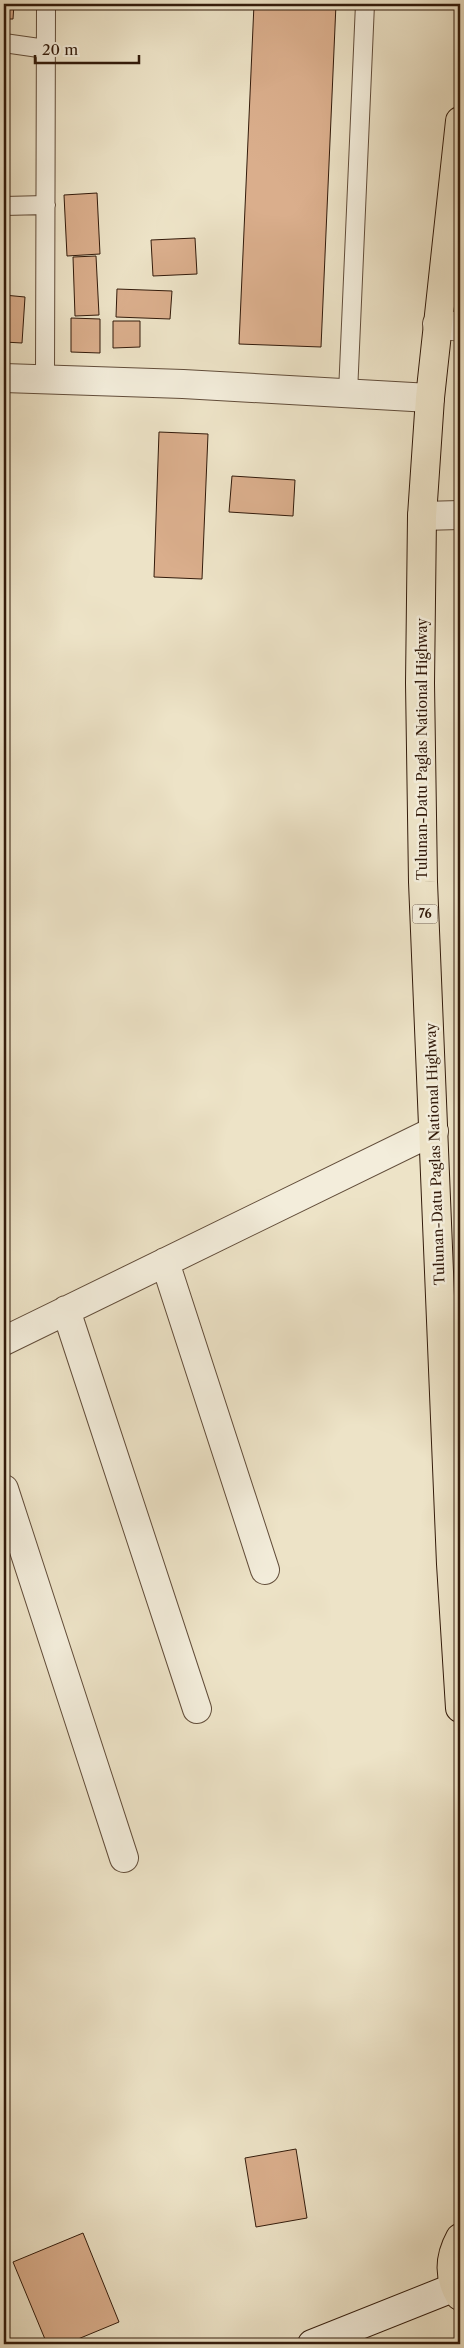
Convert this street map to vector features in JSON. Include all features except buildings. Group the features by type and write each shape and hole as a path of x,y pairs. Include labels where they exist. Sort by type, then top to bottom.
{"highway":[{"name":"Tulunan-Datu Paglas National Highway","path":"460,121 449,325 430,398 422,516 420,683 423,882 451,1564 460,1708"},
{"path":"458,2292 451,2262 460,2238"}],"street":[{"path":"4,378 430,398"},
{"path":"422,516 460,515"},
{"path":"4,1341 434,1131"},
{"path":"165,1262 265,1570"},
{"path":"66,1310 197,1709"},
{"path":"4,1489 124,1858"},
{"path":"312,2344 458,2292"}],"lane":[{"path":"45,379 46,4"},
{"path":"348,393 365,4"},
{"path":"4,43 46,49"},
{"path":"4,206 46,205"}]}
